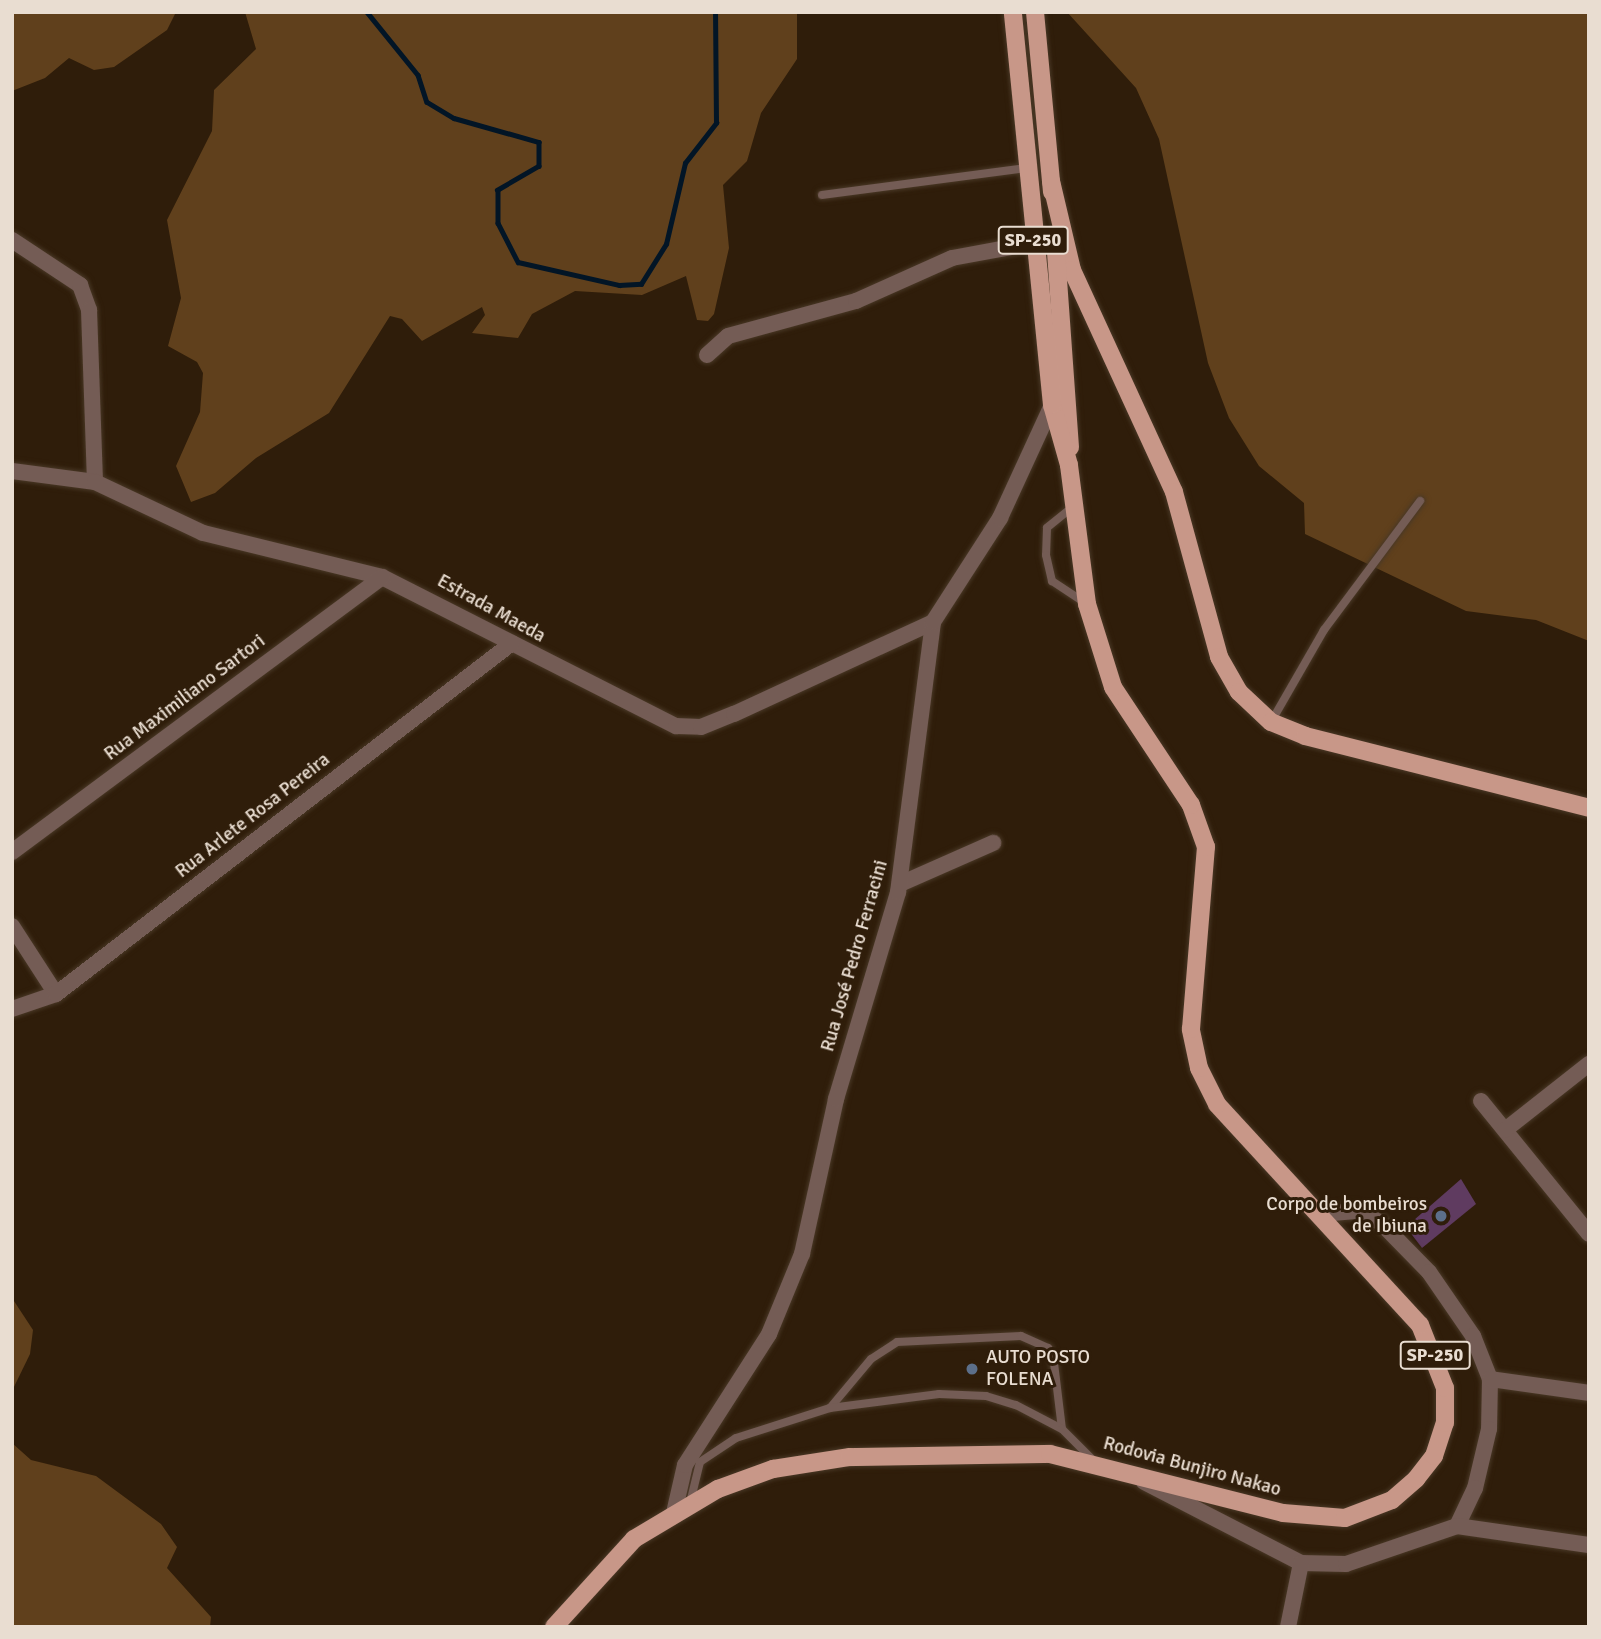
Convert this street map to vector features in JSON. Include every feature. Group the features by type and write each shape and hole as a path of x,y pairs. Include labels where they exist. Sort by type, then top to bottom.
{"main road":[{"name":"Rodovia Bunjiro Nakao","path":"1013,12 1033,243 1052,405 1069,465"},
{"name":"Rodovia Bunjiro Nakao","path":"554,1627 592,1579 674,1513 773,1469 850,1457 1050,1454 1103,1464 1244,1505 1318,1518 1370,1511 1416,1479 1434,1456 1445,1423 1437,1357 1420,1325 1321,1214 1217,1104 1199,1068 1191,1029 1206,847 1191,805 1113,687 1087,604 1069,465 1059,285 1035,12"},
{"path":"1023,115 1038,215 1059,285 1107,347"},
{"path":"1051,181 1072,270 1174,492 1226,674 1271,722 1344,749 1531,789 1589,808"},
{"name":"Rodovia Bunjiro Nakao","path":"563,1627 592,1579"}],"street":[{"path":"12,240 80,285 89,310 94,482"},
{"path":"707,355 728,336 856,301 952,258 1033,243"},
{"name":"Rua José Pedro Ferracini","path":"674,1513 685,1465 769,1334 795,1275 836,1099 900,884 933,622 1000,518 1052,405"},
{"name":"Estrada Maeda","path":"12,471 94,482 203,533 382,577 656,718 701,727 933,622"},
{"name":"Rua Maximiliano Sartori","path":"12,852 382,577"},
{"name":"Rua Arlete Rosa Pereira","path":"12,1009 56,994 512,643"},
{"path":"900,884 993,843"},
{"path":"12,926 56,994"},
{"path":"1506,1130 1589,1064"},
{"path":"1481,1101 1589,1234"},
{"path":"1321,1214 1356,1211 1404,1243 1473,1336 1490,1379 1484,1459 1457,1526"},
{"path":"1490,1379 1589,1393"},
{"path":"1103,1464 1300,1563 1346,1564 1457,1526 1589,1545"},
{"path":"1294,1624 1300,1563"}],"lane":[{"path":"822,195 1026,168"},
{"path":"1271,722 1324,630 1420,501"},
{"path":"1075,505 1047,528 1046,555 1052,581 1087,604"},
{"path":"830,1408 872,1359 897,1342 1021,1336 1048,1348 1054,1363 1062,1429"},
{"path":"690,1504 701,1462 713,1449 830,1408 939,1394 986,1396 1062,1429 1103,1464"}],"shaded area":[{"path":"12,12 176,12 167,30 114,67 94,70 69,58 45,78 12,91"},
{"path":"245,12 797,12 797,59 761,113 747,161 723,185 729,248 714,314 708,321 697,320 686,276 642,295 575,291 532,314 518,338 472,333 485,315 482,307 422,341 402,319 390,316 329,413 256,458 215,493 191,502 176,466 200,412 203,373 197,362 168,346 181,298 167,220 212,131 214,90 256,49"},
{"path":"1067,12 1589,12 1589,641 1536,620 1466,611 1305,534 1304,503 1259,466 1229,418 1208,363 1159,139 1136,88"},
{"path":"12,1298 33,1330 30,1354 12,1391"},
{"path":"12,1443 31,1460 96,1476 161,1524 177,1547 167,1568 211,1617 210,1627 12,1627"}],"building":[{"name":"Corpo de bombeiros de Ibiuna","path":"1461,1179 1476,1204 1422,1248 1406,1227"}],"waterway":[{"path":"367,12 418,75 427,102 454,118 539,142 539,166 498,190 498,223 518,262 619,285 641,284 666,244 685,163 716,123 715,12"}],"place":[{"name":"Corpo de bombeiros de Ibiuna","path":"1441,1216"},
{"name":"AUTO POSTO FOLENA","path":"972,1369"}]}
